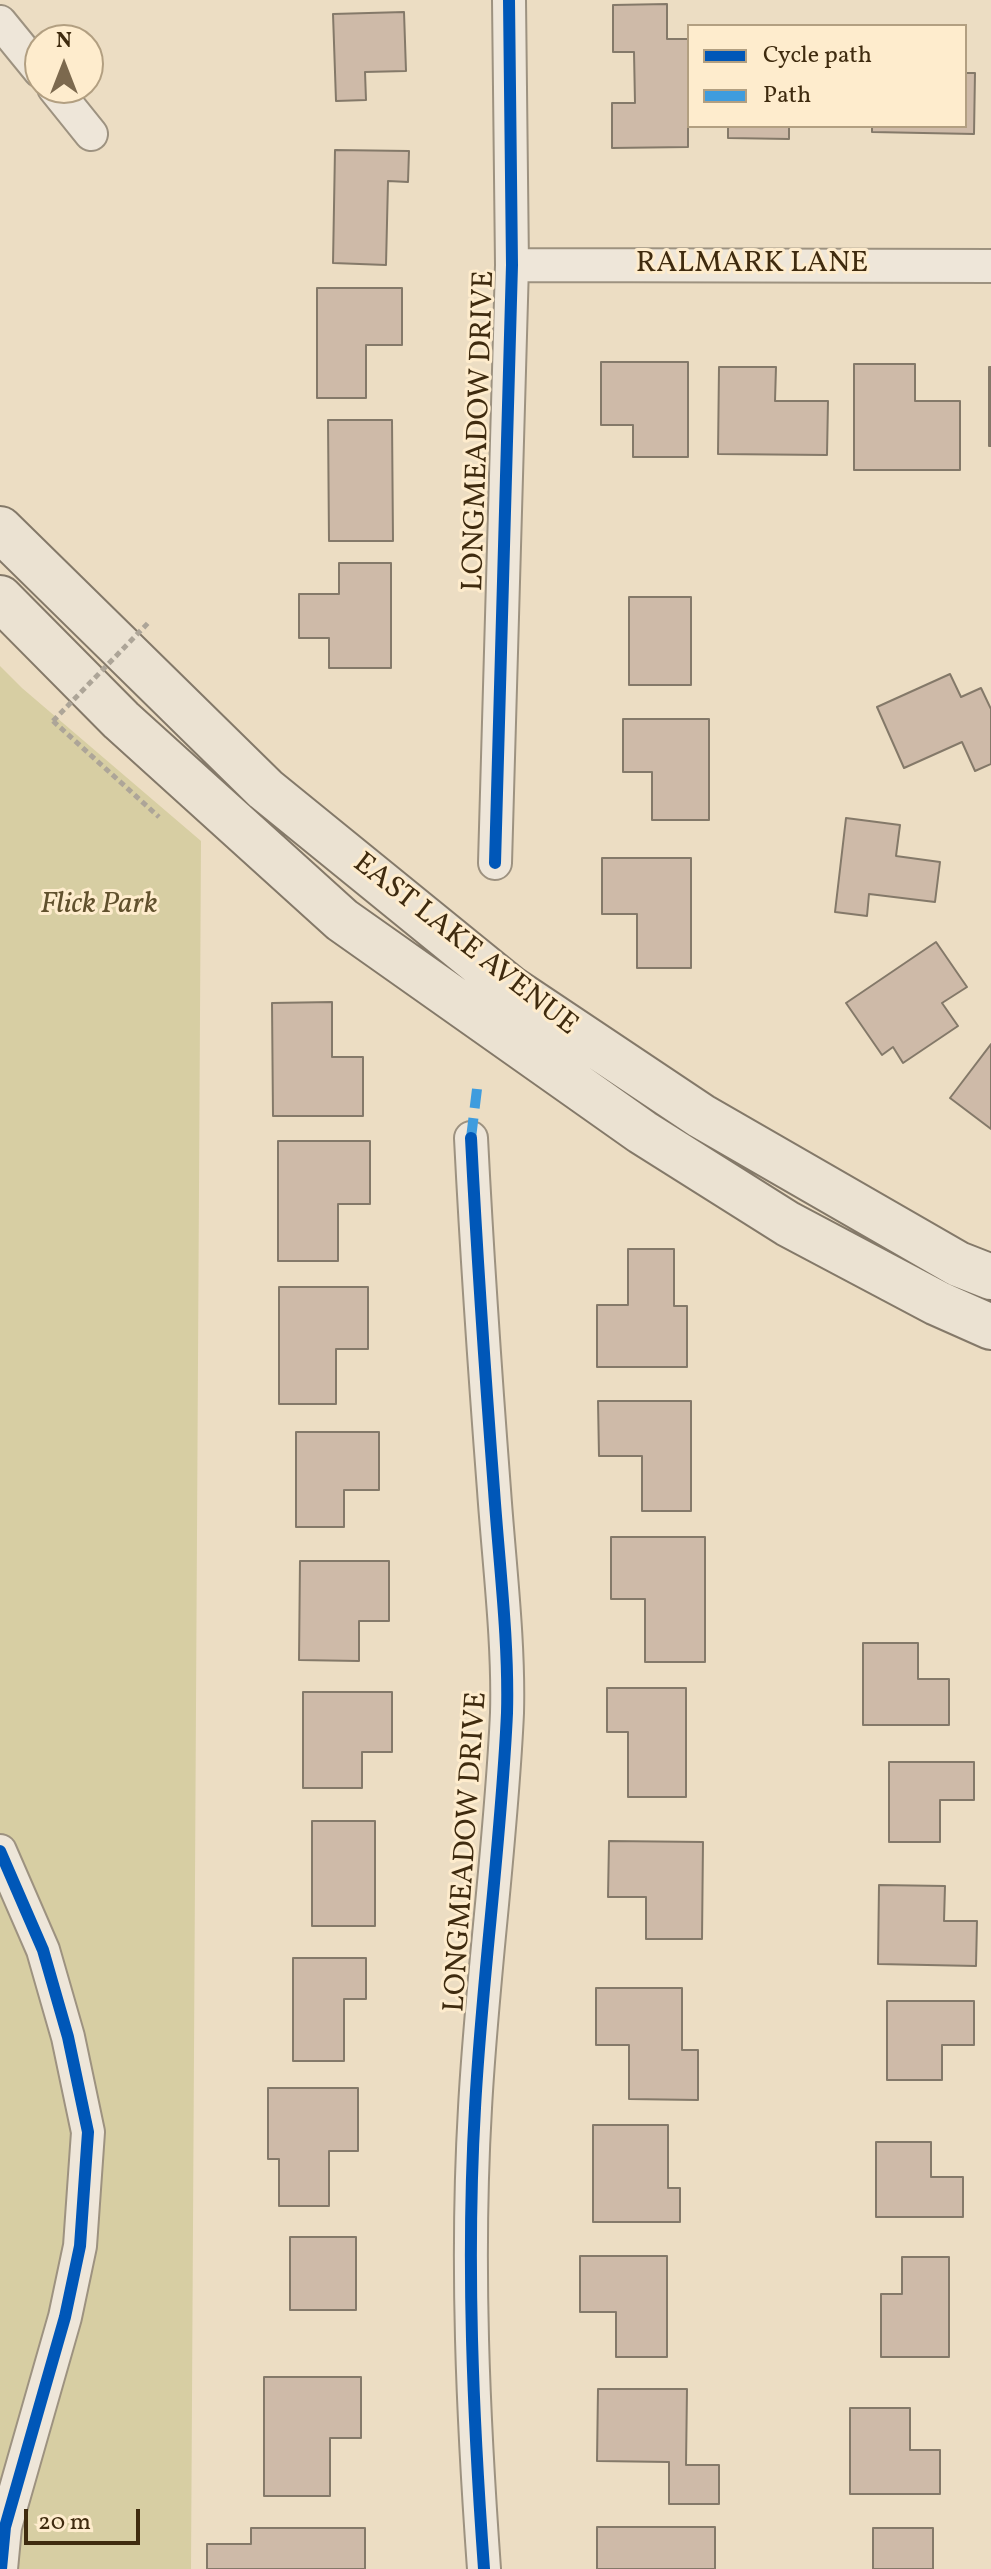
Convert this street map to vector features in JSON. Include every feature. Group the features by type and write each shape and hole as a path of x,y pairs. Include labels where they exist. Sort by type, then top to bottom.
{"main road":[{"name":"EAST LAKE AVENUE","path":"0,529 265,789 511,989 701,1116 958,1264 991,1277"},
{"name":"EAST LAKE AVENUE","path":"0,598 121,720 342,920 642,1132 761,1207 937,1303 991,1327"}],"street":[{"name":"LONGMEADOW DRIVE","path":"495,863 512,265 509,0"},
{"path":"0,22 24,51"},
{"path":"67,104 91,134"},
{"name":"RALMARK LANE","path":"512,265 991,266"},
{"name":"LONGMEADOW DRIVE","path":"471,1138 507,1710 475,2106 470,2238 475,2435 484,2569"},
{"path":"0,1851 43,1950 68,2037 88,2132 80,2246 65,2317 7,2516 1,2569"}],"path":[{"path":"149,622 53,721 159,817"}],"green space":[{"name":"Flick Park","path":"0,666 201,841 191,2569 0,2569"}],"building":[{"path":"667,4 667,39 687,39 688,147 612,148 612,103 635,103 634,52 613,52 613,5"},
{"path":"404,12 406,71 365,72 366,100 336,101 333,14"},
{"path":"967,73 975,73 974,134 872,132 872,128 967,128"},
{"path":"728,128 789,128 789,139 728,138"},
{"path":"335,150 409,151 408,182 388,181 386,265 333,263"},
{"path":"317,288 402,288 402,345 366,345 366,398 317,398"},
{"path":"601,362 688,362 688,457 633,457 633,425 601,425"},
{"path":"854,364 915,364 915,401 960,401 960,470 854,470"},
{"path":"719,367 776,367 775,401 828,401 827,455 718,454"},
{"path":"991,367 991,446 989,446"},
{"path":"328,420 392,420 393,541 329,541"},
{"path":"339,563 391,563 391,668 329,668 329,638 299,638 299,594 339,594"},
{"path":"629,597 691,597 691,685 629,685"},
{"path":"950,674 961,697 981,688 991,709 991,764 975,771 962,742 904,768 877,707"},
{"path":"623,719 709,719 709,820 652,820 652,772 623,772"},
{"path":"846,818 900,825 896,856 940,862 935,902 869,894 867,916 835,912"},
{"path":"602,858 691,858 691,968 637,968 637,914 602,914"},
{"path":"936,942 967,987 942,1003 958,1026 903,1063 893,1047 882,1055 846,1003"},
{"path":"332,1002 332,1057 363,1057 363,1116 273,1116 272,1003"},
{"path":"991,1044 991,1129 950,1098"},
{"path":"278,1141 370,1141 370,1204 338,1204 338,1261 278,1261"},
{"path":"628,1249 674,1249 674,1306 687,1306 687,1367 597,1367 597,1305 628,1305"},
{"path":"279,1287 368,1287 368,1349 336,1349 336,1404 279,1404"},
{"path":"598,1401 691,1401 691,1511 642,1511 642,1456 599,1456"},
{"path":"296,1432 379,1432 379,1490 344,1490 344,1527 296,1527"},
{"path":"611,1537 705,1537 705,1662 645,1662 645,1599 611,1599"},
{"path":"300,1561 389,1561 389,1621 359,1621 359,1661 299,1660"},
{"path":"863,1643 918,1643 918,1679 949,1679 949,1725 863,1725"},
{"path":"607,1688 686,1688 686,1797 628,1797 628,1732 607,1732"},
{"path":"303,1692 392,1692 392,1752 362,1752 362,1788 303,1788"},
{"path":"889,1762 974,1762 974,1800 940,1800 940,1842 889,1842"},
{"path":"312,1821 375,1821 375,1926 312,1926"},
{"path":"609,1841 703,1842 702,1939 646,1939 646,1897 608,1897"},
{"path":"879,1885 945,1886 944,1921 977,1921 976,1966 878,1964"},
{"path":"293,1958 366,1958 366,1999 344,1999 344,2061 293,2061"},
{"path":"596,1988 682,1988 682,2050 698,2050 698,2100 629,2099 629,2045 596,2045"},
{"path":"887,2001 974,2001 974,2045 942,2045 942,2080 887,2080"},
{"path":"268,2088 358,2088 358,2151 329,2151 329,2206 279,2206 279,2159 268,2159"},
{"path":"593,2125 668,2125 668,2188 680,2188 680,2222 593,2222"},
{"path":"876,2142 931,2142 931,2177 963,2177 963,2217 876,2217"},
{"path":"290,2237 356,2237 356,2310 290,2310"},
{"path":"580,2256 667,2256 667,2357 616,2357 616,2312 580,2312"},
{"path":"902,2257 949,2257 949,2357 881,2357 881,2294 902,2294"},
{"path":"264,2377 361,2377 361,2438 330,2438 330,2496 264,2496"},
{"path":"598,2389 687,2389 686,2465 719,2465 719,2504 669,2504 669,2462 597,2461"},
{"path":"850,2408 910,2408 910,2450 940,2450 940,2494 850,2494"},
{"path":"597,2527 715,2527 715,2569 597,2569"},
{"path":"251,2528 365,2528 365,2569 207,2569 207,2544 251,2544"},
{"path":"873,2528 933,2528 933,2569 873,2569"}],"marked path":[{"path":"471,1138 477,1089"}],"cycle path":[{"path":"495,863 512,265 509,0"},
{"path":"471,1138 507,1686 504,1762 478,2059 472,2166 472,2339 484,2569"},
{"path":"0,1851 43,1950 68,2037 88,2132 80,2246 65,2317 5,2527 1,2569"}]}
